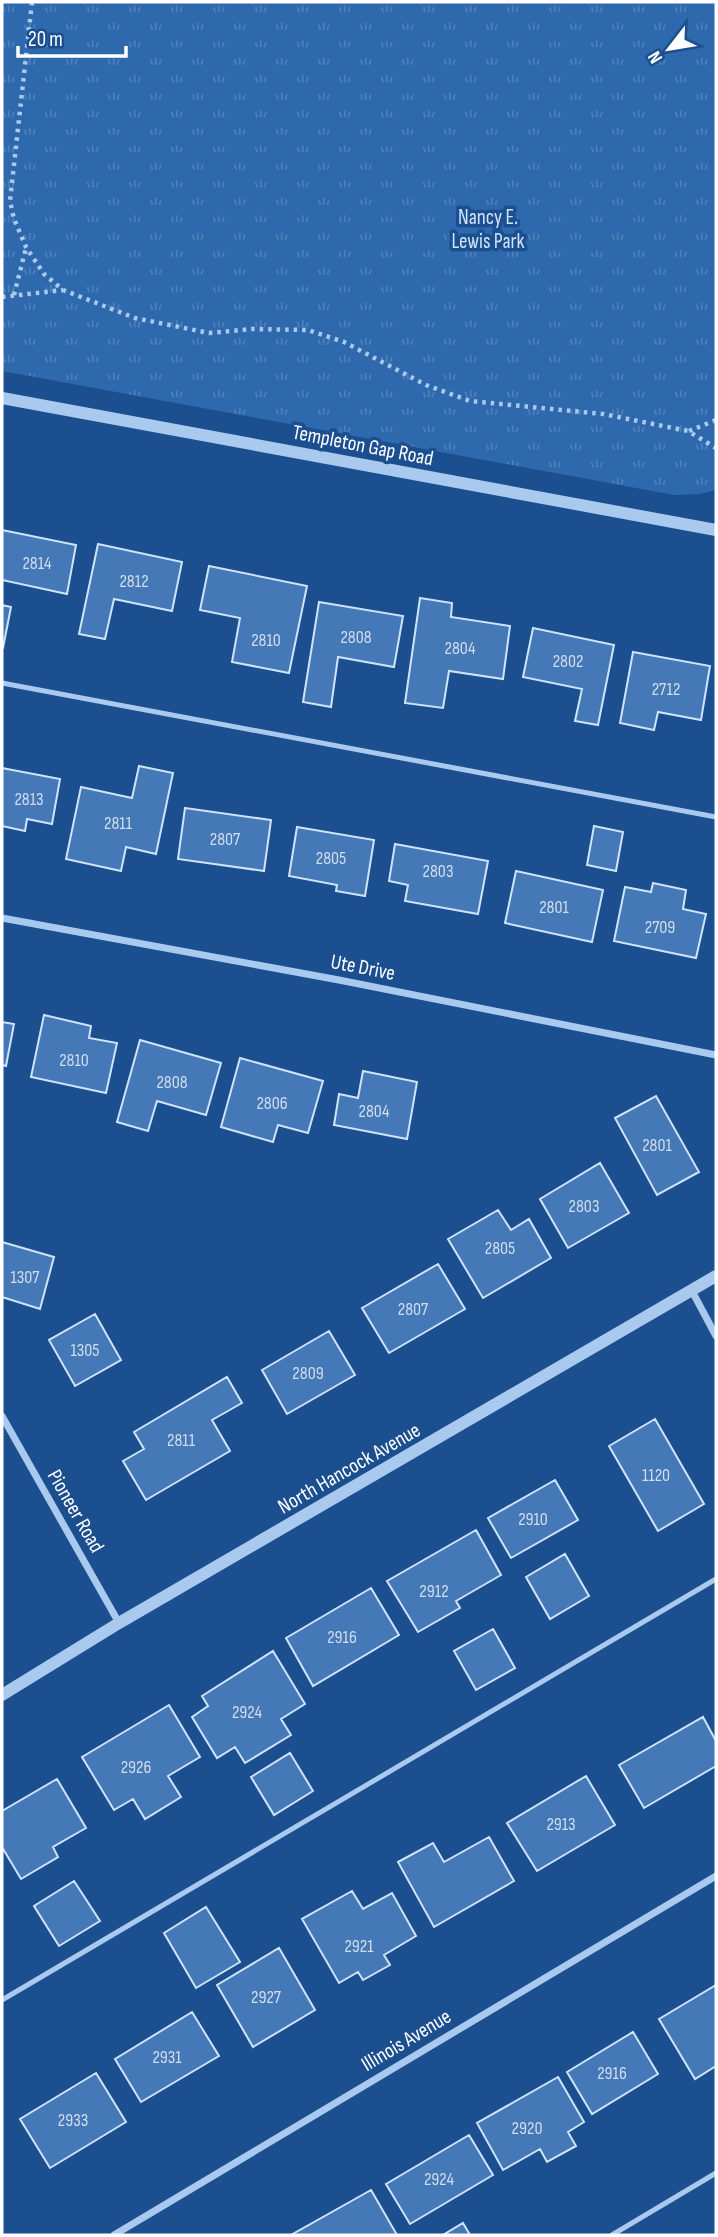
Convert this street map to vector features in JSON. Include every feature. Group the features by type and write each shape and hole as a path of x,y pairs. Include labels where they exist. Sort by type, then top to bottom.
{"street":[{"name":"Templeton Gap Road","path":"2,398 716,530"},
{"name":"Ute Drive","path":"2,918 339,980 716,1055"},
{"name":"North Hancock Avenue","path":"2,1695 119,1623 716,1276"},
{"path":"691,1291 716,1336"},
{"name":"Pioneer Road","path":"2,1416 119,1623"},
{"name":"Illinois Avenue","path":"114,2235 716,1875"}],"lane":[{"path":"2,683 716,817"},
{"path":"2,2000 716,1579"},
{"path":"612,2235 716,2173"}],"path":[{"path":"32,2 10,201 13,219 26,247 44,274 63,290 135,318 209,333 308,330 344,342 426,385 470,401 603,414 688,431 716,448"},
{"path":"14,295 26,247"},
{"path":"2,296 63,290"},
{"path":"688,431 716,420"}],"green space":[{"name":"Nancy E. Lewis Park","path":"2,2 716,2 716,490 674,495 2,371"}],"building":[{"path":"2,530 76,545 67,594 2,580"},
{"path":"98,544 182,562 172,611 114,599 105,639 79,634"},
{"path":"209,566 307,586 289,673 232,662 240,618 200,610"},
{"path":"420,598 452,603 451,617 510,626 503,679 449,671 443,708 405,703"},
{"path":"319,602 403,616 394,667 338,657 331,707 303,702"},
{"path":"2,605 11,607 3,648 2,648"},
{"path":"533,628 614,645 598,725 575,721 582,689 523,677"},
{"path":"633,652 710,666 701,720 658,712 654,730 620,723"},
{"path":"139,766 173,773 156,854 126,847 121,871 66,859 81,787 132,798"},
{"path":"2,768 60,779 52,824 27,819 25,831 2,826"},
{"path":"185,808 271,820 264,871 178,859"},
{"path":"594,826 623,832 616,871 587,865"},
{"path":"297,827 374,840 365,896 336,891 337,885 289,876"},
{"path":"395,844 488,861 478,914 405,901 408,885 389,881"},
{"path":"516,871 603,890 592,942 505,923"},
{"path":"653,883 686,890 683,909 706,914 696,958 614,941 625,887 651,892"},
{"path":"44,1015 91,1026 89,1038 117,1043 106,1093 31,1077"},
{"path":"2,1022 14,1024 6,1066 2,1065"},
{"path":"140,1040 221,1063 206,1115 157,1101 148,1131 117,1122"},
{"path":"240,1058 323,1081 308,1133 278,1125 273,1142 221,1127"},
{"path":"363,1071 417,1082 407,1139 334,1125 339,1094 358,1098"},
{"path":"656,1096 699,1172 657,1195 615,1118"},
{"path":"600,1163 629,1213 568,1248 540,1199"},
{"path":"498,1210 511,1230 529,1219 551,1258 483,1298 448,1239"},
{"path":"2,1242 54,1257 40,1309 2,1297"},
{"path":"438,1264 465,1309 389,1353 362,1308"},
{"path":"95,1314 121,1360 75,1386 49,1340"},
{"path":"329,1331 355,1375 287,1414 262,1370"},
{"path":"227,1377 242,1403 212,1420 230,1451 146,1500 123,1461 144,1449 134,1432"},
{"path":"655,1419 704,1504 658,1531 609,1446"},
{"path":"555,1480 578,1520 511,1558 488,1518"},
{"path":"476,1530 501,1575 456,1601 460,1608 418,1632 387,1581"},
{"path":"565,1554 589,1596 550,1619 526,1577"},
{"path":"371,1588 399,1635 313,1686 286,1638"},
{"path":"493,1629 515,1668 476,1690 454,1651"},
{"path":"273,1651 305,1704 281,1719 291,1735 245,1763 235,1747 217,1758 192,1717 208,1706 202,1696"},
{"path":"169,1705 200,1757 168,1776 181,1797 145,1819 133,1799 114,1810 82,1757"},
{"path":"703,1717 716,1741 716,1766 644,1808 619,1765"},
{"path":"290,1753 313,1791 274,1815 251,1777"},
{"path":"586,1776 615,1825 537,1871 507,1823"},
{"path":"57,1779 86,1828 53,1847 58,1857 21,1879 2,1847 2,1811"},
{"path":"489,1837 514,1881 434,1927 398,1862 433,1843 444,1862"},
{"path":"74,1881 100,1921 59,1946 34,1906"},
{"path":"352,1891 363,1909 392,1893 416,1936 384,1955 390,1965 363,1980 358,1972 339,1983 302,1919"},
{"path":"206,1907 240,1962 196,1988 164,1933"},
{"path":"279,1948 315,2010 253,2047 217,1985"},
{"path":"716,1985 716,2066 695,2079 659,2019"},
{"path":"192,2012 219,2056 141,2102 115,2059"},
{"path":"633,2032 658,2074 592,2114 567,2072"},
{"path":"96,2073 126,2122 50,2168 20,2119"},
{"path":"558,2077 584,2122 568,2132 576,2146 547,2162 540,2149 503,2170 477,2123"},
{"path":"469,2135 493,2175 410,2224 386,2184"},
{"path":"371,2190 397,2235 291,2235"},
{"path":"463,2223 470,2235 443,2235"}]}
